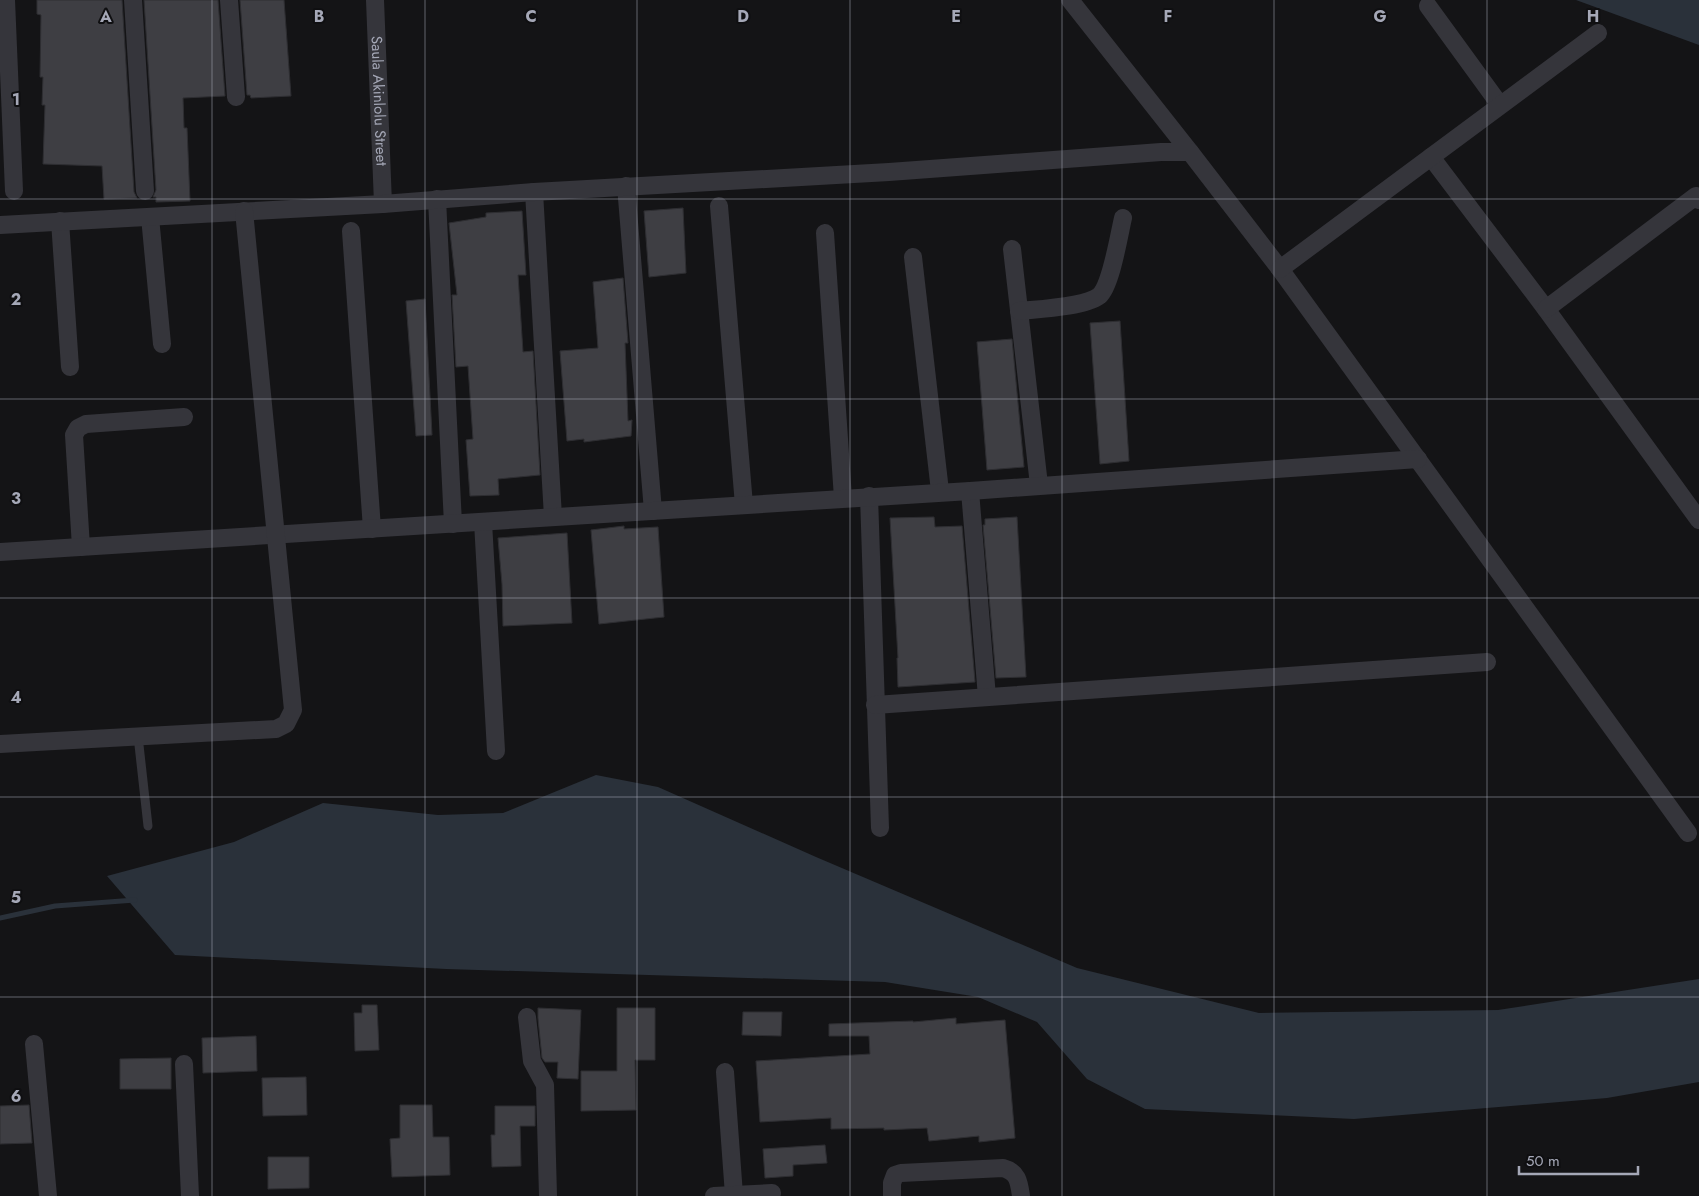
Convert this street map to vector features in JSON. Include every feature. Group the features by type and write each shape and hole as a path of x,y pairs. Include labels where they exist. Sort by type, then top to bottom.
{"street":[{"path":"6,0 14,191"},
{"path":"133,0 145,191"},
{"path":"229,0 236,98"},
{"name":"Saula Akinlolu Street","path":"374,0 383,204"},
{"path":"1070,0 1280,269 1688,832"},
{"path":"1428,6 1500,105"},
{"path":"1280,269 1598,33"},
{"path":"0,225 383,204 626,186 880,173 1151,153 1190,152"},
{"path":"1431,157 1546,309 1699,520"},
{"path":"626,186 652,510"},
{"path":"534,192 553,517"},
{"path":"1546,309 1698,197"},
{"path":"437,199 453,524"},
{"path":"719,206 744,504"},
{"path":"0,744 276,729 286,724 293,710 244,212"},
{"path":"150,217 162,344"},
{"path":"1019,311 1086,302 1100,296 1108,282 1123,218"},
{"path":"60,221 70,367"},
{"path":"351,231 372,530"},
{"path":"825,233 843,498"},
{"path":"1012,249 1039,484"},
{"path":"913,257 940,491"},
{"path":"82,547 74,435 78,428 86,424 184,417"},
{"path":"0,552 372,530 940,491 970,491 1039,484 1418,459"},
{"path":"970,491 987,697"},
{"path":"869,496 880,828"},
{"path":"483,522 496,751"},
{"path":"875,705 1487,662"},
{"path":"527,1017 532,1061 545,1085 548,1196"},
{"path":"34,1044 48,1196"},
{"path":"184,1064 190,1196"},
{"path":"725,1072 734,1195"},
{"path":"892,1196 893,1180 900,1173 1003,1168 1014,1172 1020,1182 1021,1196"},
{"path":"714,1196 772,1193"}],"lane":[{"path":"138,736 148,826"}],"shaded area":[{"path":"1576,0 1699,0 1699,45"},
{"path":"596,775 658,787 816,857 1077,968 1259,1013 1498,1010 1699,979 1699,1082 1607,1098 1354,1119 1145,1109 1087,1079 1037,1022 978,997 885,982 446,969 175,955 107,876 234,842 323,803 438,815 503,813"}],"building":[{"path":"37,0 122,0 134,192 137,198 104,199 102,166 43,164 45,105 42,105 43,77 40,77 41,15 37,14"},
{"path":"144,0 218,0 225,96 183,98 184,128 187,128 190,201 156,202 156,197 153,197 156,190"},
{"path":"240,0 284,0 291,96 251,98 250,95 247,95"},
{"path":"683,208 686,273 649,277 644,211"},
{"path":"522,211 526,275 518,275 523,352 533,351 540,475 498,479 499,495 470,496 466,440 473,439 468,366 456,367 452,295 457,295 449,223 486,217 486,213"},
{"path":"623,278 628,343 625,343 628,421 632,420 631,436 584,442 584,439 567,441 560,351 598,348 593,282"},
{"path":"425,299 432,435 416,436 406,301"},
{"path":"1120,321 1129,461 1100,464 1090,323"},
{"path":"1012,339 1024,467 987,470 977,342"},
{"path":"934,517 935,527 962,526 975,682 898,687 890,518"},
{"path":"1017,517 1026,677 996,678 983,525 985,525 985,519"},
{"path":"624,526 624,529 658,527 664,617 599,624 591,530"},
{"path":"567,533 572,623 503,626 498,538"},
{"path":"362,1005 377,1005 379,1050 355,1051 354,1013 362,1013"},
{"path":"538,1008 581,1010 578,1079 557,1078 558,1062 545,1062 542,1058"},
{"path":"617,1008 655,1008 655,1060 635,1060 636,1110 581,1111 581,1071 617,1071"},
{"path":"743,1012 782,1012 781,1036 742,1035"},
{"path":"956,1018 956,1024 1005,1020 1015,1138 979,1142 979,1136 929,1141 927,1128 884,1130 884,1128 831,1129 831,1118 760,1122 756,1061 870,1054 869,1036 829,1036 829,1024 913,1022"},
{"path":"256,1036 257,1071 203,1073 202,1038"},
{"path":"171,1058 171,1089 120,1089 120,1059"},
{"path":"306,1077 307,1115 263,1116 262,1078"},
{"path":"29,1105 32,1143 0,1144 0,1106"},
{"path":"400,1105 432,1105 433,1137 449,1137 450,1175 392,1177 390,1139 400,1138"},
{"path":"495,1106 535,1106 535,1126 520,1126 521,1166 492,1167 491,1135 495,1135"},
{"path":"825,1145 827,1163 793,1165 793,1176 765,1178 763,1149"},
{"path":"268,1157 309,1157 309,1188 268,1189"}],"waterway":[{"path":"0,918 55,906 135,900"}]}
